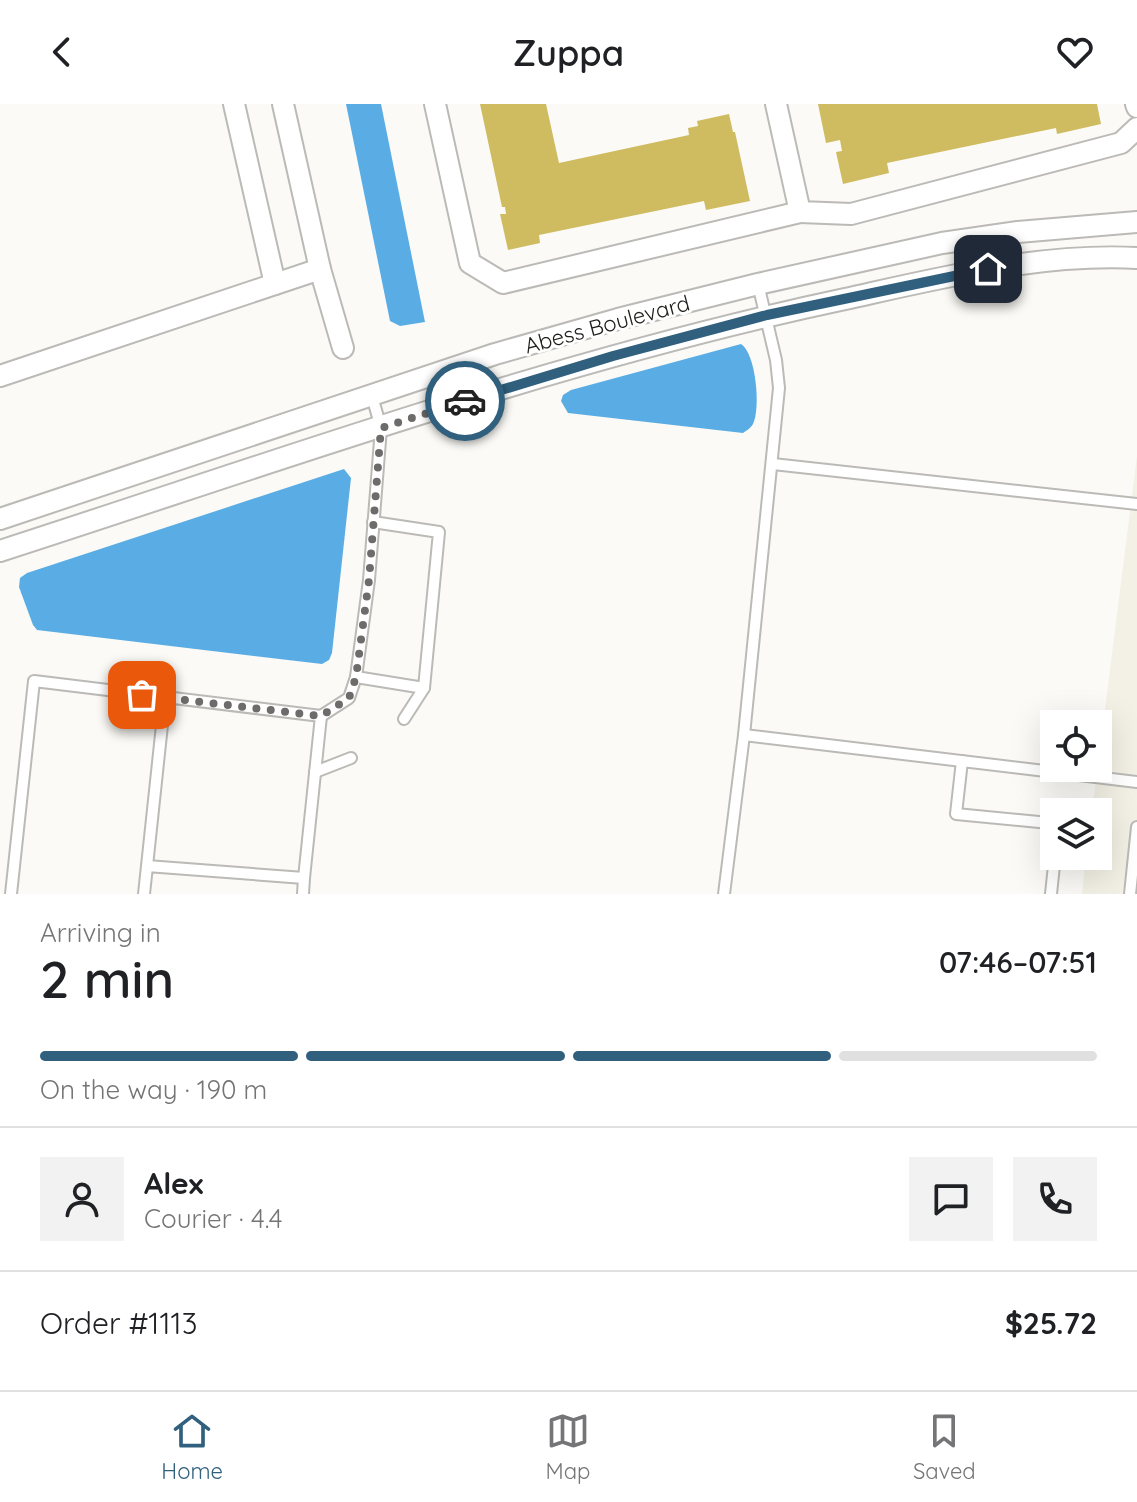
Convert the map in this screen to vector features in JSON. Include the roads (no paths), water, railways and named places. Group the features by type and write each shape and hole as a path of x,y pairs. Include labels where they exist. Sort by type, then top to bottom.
{"street":[{"path":"234,104 275,284"},
{"path":"283,104 320,269 343,348"},
{"path":"435,104 470,263 503,283 800,212 851,214 1121,143 1137,128"},
{"path":"776,104 800,212"},
{"name":"Abess Boulevard","path":"0,519 510,350 618,319 942,243 1018,232 1137,222"},
{"name":"Abess Boulevard","path":"0,551 526,381 767,315 963,273 1037,262 1137,258"},
{"path":"0,376 320,269"}],"lane":[{"path":"724,894 744,735 779,388 767,315 758,284"},
{"path":"11,894 34,681 321,716 349,698 356,677 381,428 372,396"},
{"path":"773,464 1137,504"},
{"path":"373,522 439,532 424,688 404,719"},
{"path":"356,677 424,688"},
{"path":"144,894 165,697"},
{"path":"303,894 321,716"},
{"path":"744,735 1137,782"},
{"path":"315,772 351,758"},
{"path":"962,761 956,814 1040,822"},
{"path":"1130,894 1137,827"},
{"path":"147,866 304,878"},
{"path":"1051,894 1054,870"}],"water":[{"path":"346,104 381,104 425,322 400,326 390,321"},
{"path":"741,344 750,358 757,394 753,424 743,433 568,413 561,401 563,395 571,390"},
{"path":"344,469 351,478 332,653 329,660 322,664 37,630 33,625 19,587 20,578 27,573"}]}
